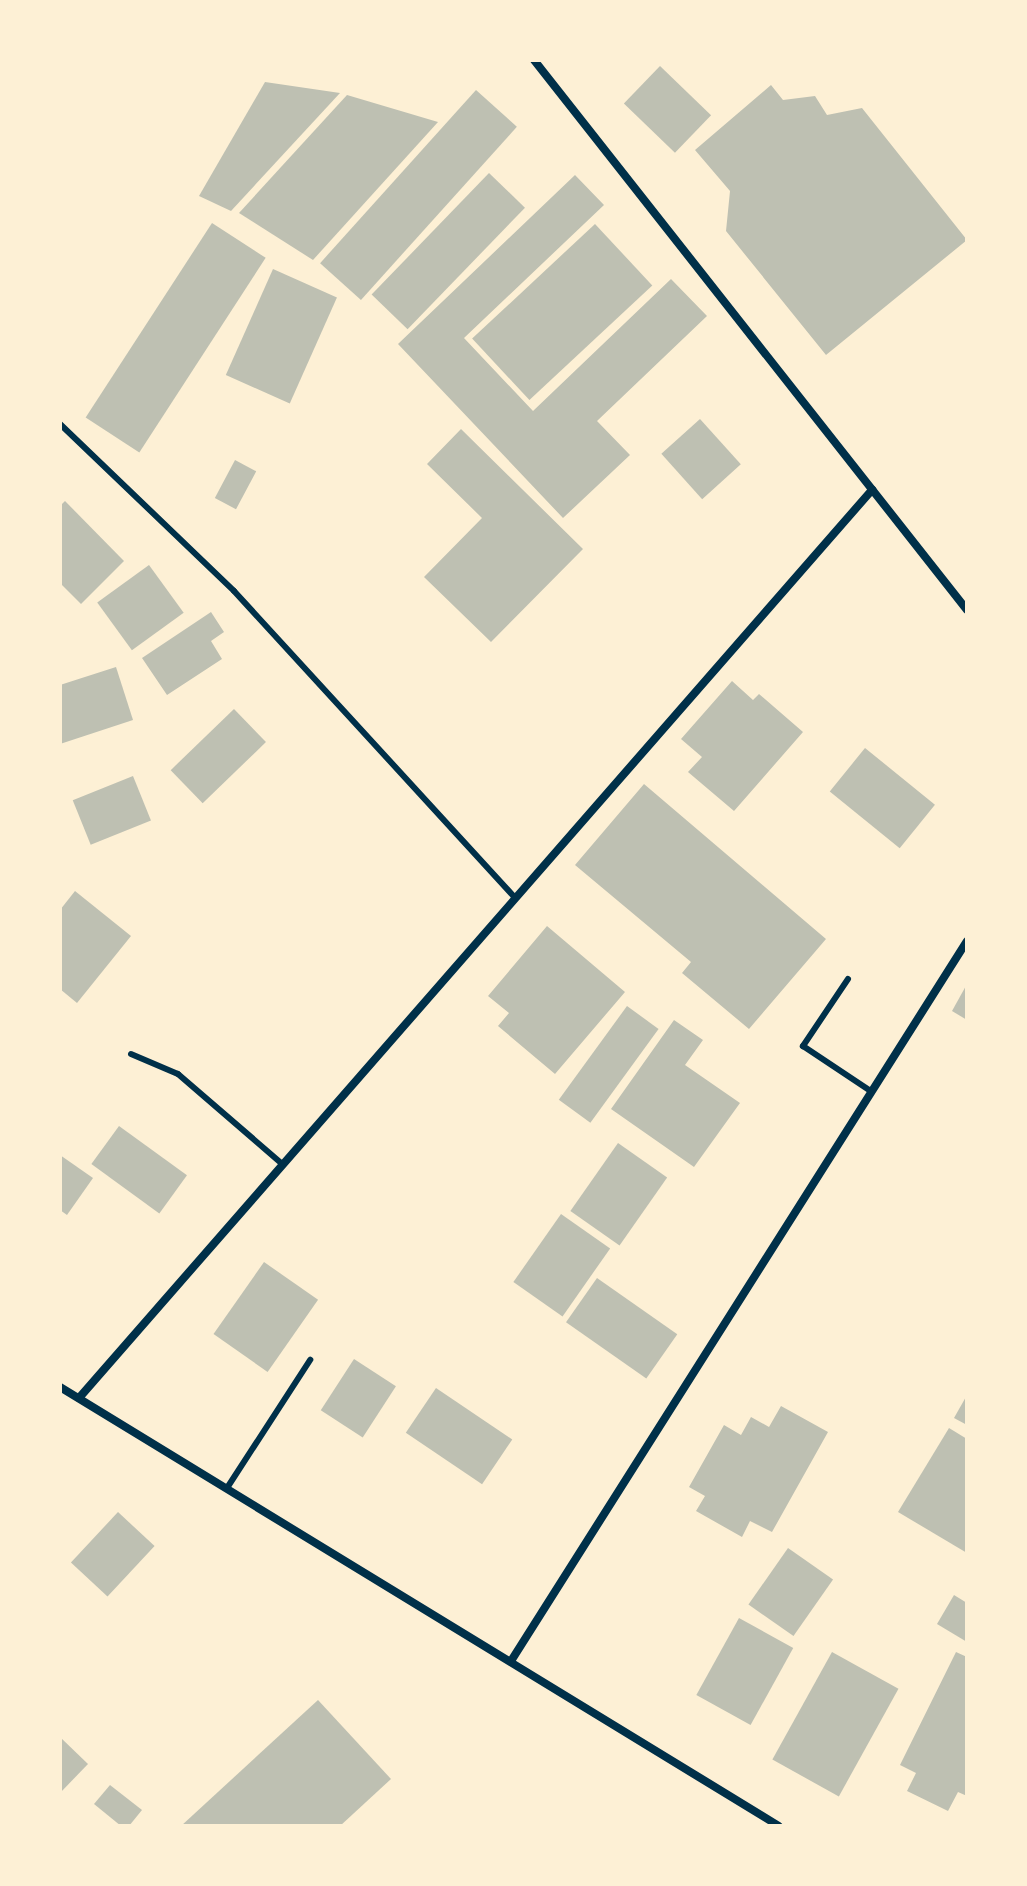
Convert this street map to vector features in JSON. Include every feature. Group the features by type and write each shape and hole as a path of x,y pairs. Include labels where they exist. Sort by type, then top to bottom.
{"street":[{"path":"534,60 967,610"},
{"path":"79,1398 280,1162 872,490"},
{"path":"511,1661 869,1090 967,941"},
{"path":"60,1387 779,1826"}],"lane":[{"path":"60,424 234,591 515,898"},
{"path":"848,979 803,1046 869,1090"},
{"path":"131,1054 178,1074 280,1162"},
{"path":"227,1488 310,1360"}],"building":[{"path":"660,66 711,115 675,153 624,103"},
{"path":"265,82 340,93 231,211 199,196"},
{"path":"771,85 783,100 815,96 827,115 862,108 967,240 826,355 726,231 730,191 695,150"},
{"path":"476,90 517,127 361,300 320,263"},
{"path":"347,95 438,122 313,260 239,213"},
{"path":"489,173 525,208 408,329 372,295"},
{"path":"575,175 604,205 464,338 533,411 671,279 707,316 597,421 630,455 563,518 398,344"},
{"path":"212,223 266,258 139,452 86,418"},
{"path":"595,224 652,285 529,400 472,339"},
{"path":"273,269 337,297 290,403 226,375"},
{"path":"700,419 741,464 702,499 661,454"},
{"path":"461,429 583,549 491,642 424,577 482,518 427,464"},
{"path":"235,460 256,471 236,509 215,498"},
{"path":"65,501 124,561 81,604 60,583 60,506"},
{"path":"149,565 184,613 132,650 97,603"},
{"path":"211,612 224,632 211,641 222,659 167,695 142,658"},
{"path":"116,667 133,720 60,744 60,685"},
{"path":"732,681 753,700 759,694 803,732 734,811 688,772 702,757 681,739"},
{"path":"234,709 266,742 203,803 171,770"},
{"path":"865,748 935,805 900,848 830,792"},
{"path":"133,776 151,821 91,845 73,800"},
{"path":"644,784 826,939 749,1029 682,973 691,962 575,865"},
{"path":"75,891 131,936 77,1003 60,989 60,910"},
{"path":"547,926 625,992 555,1074 498,1026 509,1013 488,996"},
{"path":"967,984 967,1020 952,1011"},
{"path":"627,1006 659,1029 590,1123 559,1100"},
{"path":"674,1020 703,1040 685,1065 740,1103 694,1167 611,1109"},
{"path":"119,1126 187,1175 159,1213 91,1164"},
{"path":"618,1143 667,1177 620,1245 570,1211"},
{"path":"60,1155 93,1178 67,1215 60,1210"},
{"path":"561,1214 610,1248 563,1316 513,1282"},
{"path":"264,1262 318,1300 268,1372 214,1334"},
{"path":"597,1278 677,1334 646,1378 566,1322"},
{"path":"354,1359 396,1386 363,1437 321,1410"},
{"path":"436,1388 512,1439 482,1484 406,1433"},
{"path":"967,1395 967,1425 954,1418"},
{"path":"781,1406 828,1432 772,1532 750,1521 742,1537 696,1511 705,1496 689,1487 724,1425 741,1435 751,1417 769,1427"},
{"path":"949,1428 967,1439 967,1553 898,1512"},
{"path":"118,1512 155,1546 108,1597 71,1562"},
{"path":"788,1548 833,1580 793,1636 748,1605"},
{"path":"954,1595 967,1603 967,1642 937,1624"},
{"path":"739,1618 793,1648 751,1725 696,1695"},
{"path":"832,1652 898,1689 839,1796 772,1760"},
{"path":"956,1652 967,1657 967,1796 958,1792 948,1811 907,1791 916,1773 900,1765"},
{"path":"318,1700 391,1779 340,1826 181,1826"},
{"path":"60,1737 88,1764 60,1793"},
{"path":"110,1785 142,1810 129,1826 121,1826 94,1804"}]}
